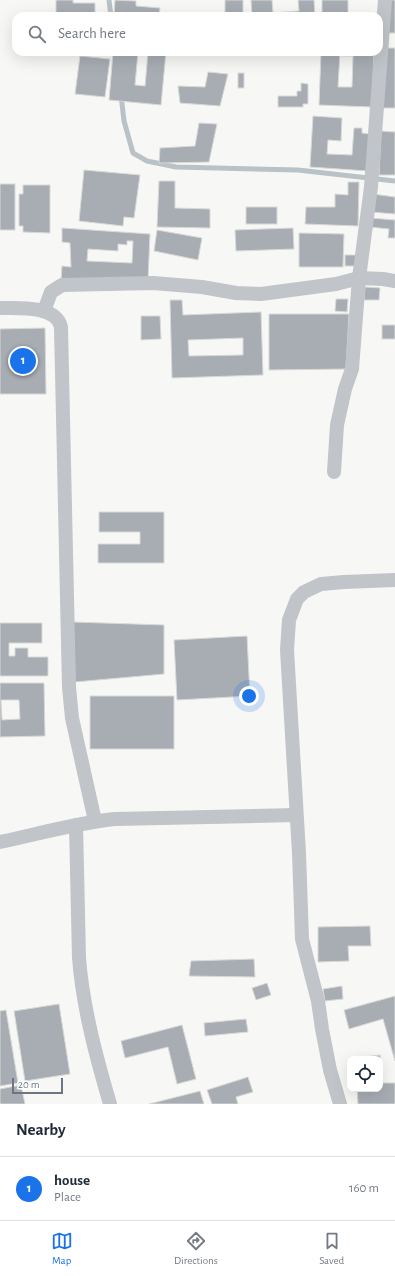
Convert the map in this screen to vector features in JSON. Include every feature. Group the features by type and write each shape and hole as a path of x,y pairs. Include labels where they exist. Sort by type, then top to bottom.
{"street":[{"path":"383,26 385,0"},
{"path":"334,472 337,425 345,389 352,369 359,278 371,187 381,56"},
{"path":"44,311 51,292 62,285 153,283 202,287 236,293 261,294 336,284 359,278 395,281"},
{"path":"0,308 44,311 55,317 60,322 61,327 69,687 72,718 95,821"},
{"path":"340,1104 330,1070 318,1001 302,939 287,650 289,620 297,599 304,592 321,584 395,580"},
{"path":"0,842 95,821 115,819 296,815"},
{"path":"76,825 80,976 94,1045 110,1104"}],"building":[{"path":"56,0 73,0 73,3 95,3 95,12 56,12"},
{"path":"115,0 136,1 136,6 160,8 160,12 114,12"},
{"path":"225,0 243,0 243,12 225,12"},
{"path":"251,0 272,0 273,12 252,12"},
{"path":"298,0 314,0 315,12 286,12 299,11"},
{"path":"322,0 348,0 348,12 322,12"},
{"path":"389,0 395,0 395,33 387,33"},
{"path":"386,48 395,48 395,108 382,108"},
{"path":"80,56 110,59 105,97 75,94"},
{"path":"113,56 138,56 135,85 145,86 148,56 166,56 161,105 109,100"},
{"path":"321,56 340,56 338,87 352,87 353,56 374,56 372,107 319,105"},
{"path":"208,72 228,74 220,106 180,103 178,86 205,87"},
{"path":"238,73 244,73 244,88 238,88"},
{"path":"301,83 308,84 308,104 303,104 303,107 278,107 278,96 297,96 297,91 301,91"},
{"path":"313,116 342,118 341,141 328,140 327,154 352,155 354,128 362,128 362,133 370,134 368,171 310,167"},
{"path":"199,123 217,124 209,162 159,163 160,148 195,146"},
{"path":"381,131 395,132 395,175 379,175"},
{"path":"84,170 140,175 134,218 124,217 123,226 79,221"},
{"path":"159,181 175,181 175,208 210,209 210,228 157,227"},
{"path":"348,182 359,182 358,226 305,224 306,207 335,207 335,194 348,195"},
{"path":"0,184 15,184 15,230 0,230"},
{"path":"23,185 50,185 50,233 23,232 23,226 19,226 19,194 23,194"},
{"path":"373,194 395,197 395,214 371,212"},
{"path":"246,207 277,207 277,224 246,224"},
{"path":"371,218 395,220 395,238 388,238 389,229 370,227"},
{"path":"62,228 150,234 148,281 61,281 62,266 71,267 70,243 62,242","holes":["127,241 133,241 132,263 87,261 88,249 118,251 118,244 127,245"]},
{"path":"293,228 294,249 236,251 235,230"},
{"path":"157,230 202,238 198,260 154,251"},
{"path":"299,233 344,234 343,267 299,267"},
{"path":"345,255 356,255 356,266 345,266"},
{"path":"365,287 380,288 379,300 364,300"},
{"path":"336,299 348,299 347,312 335,311"},
{"path":"170,300 182,300 183,315 261,312 263,375 172,378","holes":["243,338 243,355 189,356 188,340"]},
{"path":"269,314 349,314 346,369 269,370"},
{"path":"141,316 160,316 161,339 141,340"},
{"path":"382,325 395,325 395,339 382,339"},
{"path":"45,328 46,394 0,394 0,329"},
{"path":"99,512 164,512 164,563 98,563 98,544 140,544 140,532 99,532"},
{"path":"73,622 164,625 164,674 75,682"},
{"path":"0,623 42,623 42,643 9,643 9,656 15,656 15,648 28,648 28,657 48,657 48,676 0,676"},
{"path":"247,636 250,696 177,700 174,640"},
{"path":"0,683 44,683 45,736 0,737","holes":["1,700 19,700 20,719 2,720"]},
{"path":"90,696 174,696 174,749 90,749"},
{"path":"370,926 371,946 348,946 349,961 318,962 318,927"},
{"path":"254,959 255,977 189,976 191,961"},
{"path":"267,983 271,995 256,1000 252,988"},
{"path":"342,986 343,999 325,1001 323,989"},
{"path":"395,996 395,1061 383,1019 349,1029 344,1010"},
{"path":"59,1004 70,1074 25,1081 14,1011"},
{"path":"6,1010 18,1083 0,1086 0,1011"},
{"path":"246,1019 248,1032 205,1036 204,1023"},
{"path":"182,1025 196,1079 177,1084 168,1047 125,1058 121,1041"},
{"path":"248,1077 253,1092 236,1097 238,1104 212,1104 207,1090"},
{"path":"383,1083 395,1083 395,1104 358,1104 357,1092 383,1092"},
{"path":"21,1085 25,1104 0,1104 0,1089"},
{"path":"200,1091 204,1104 149,1104"}],"waterway":[{"path":"109,0 110,12"},
{"path":"121,95 124,121 133,153 147,161 176,167 298,170 395,181"}],"place":[{"name":"house","path":"23,361"}]}
